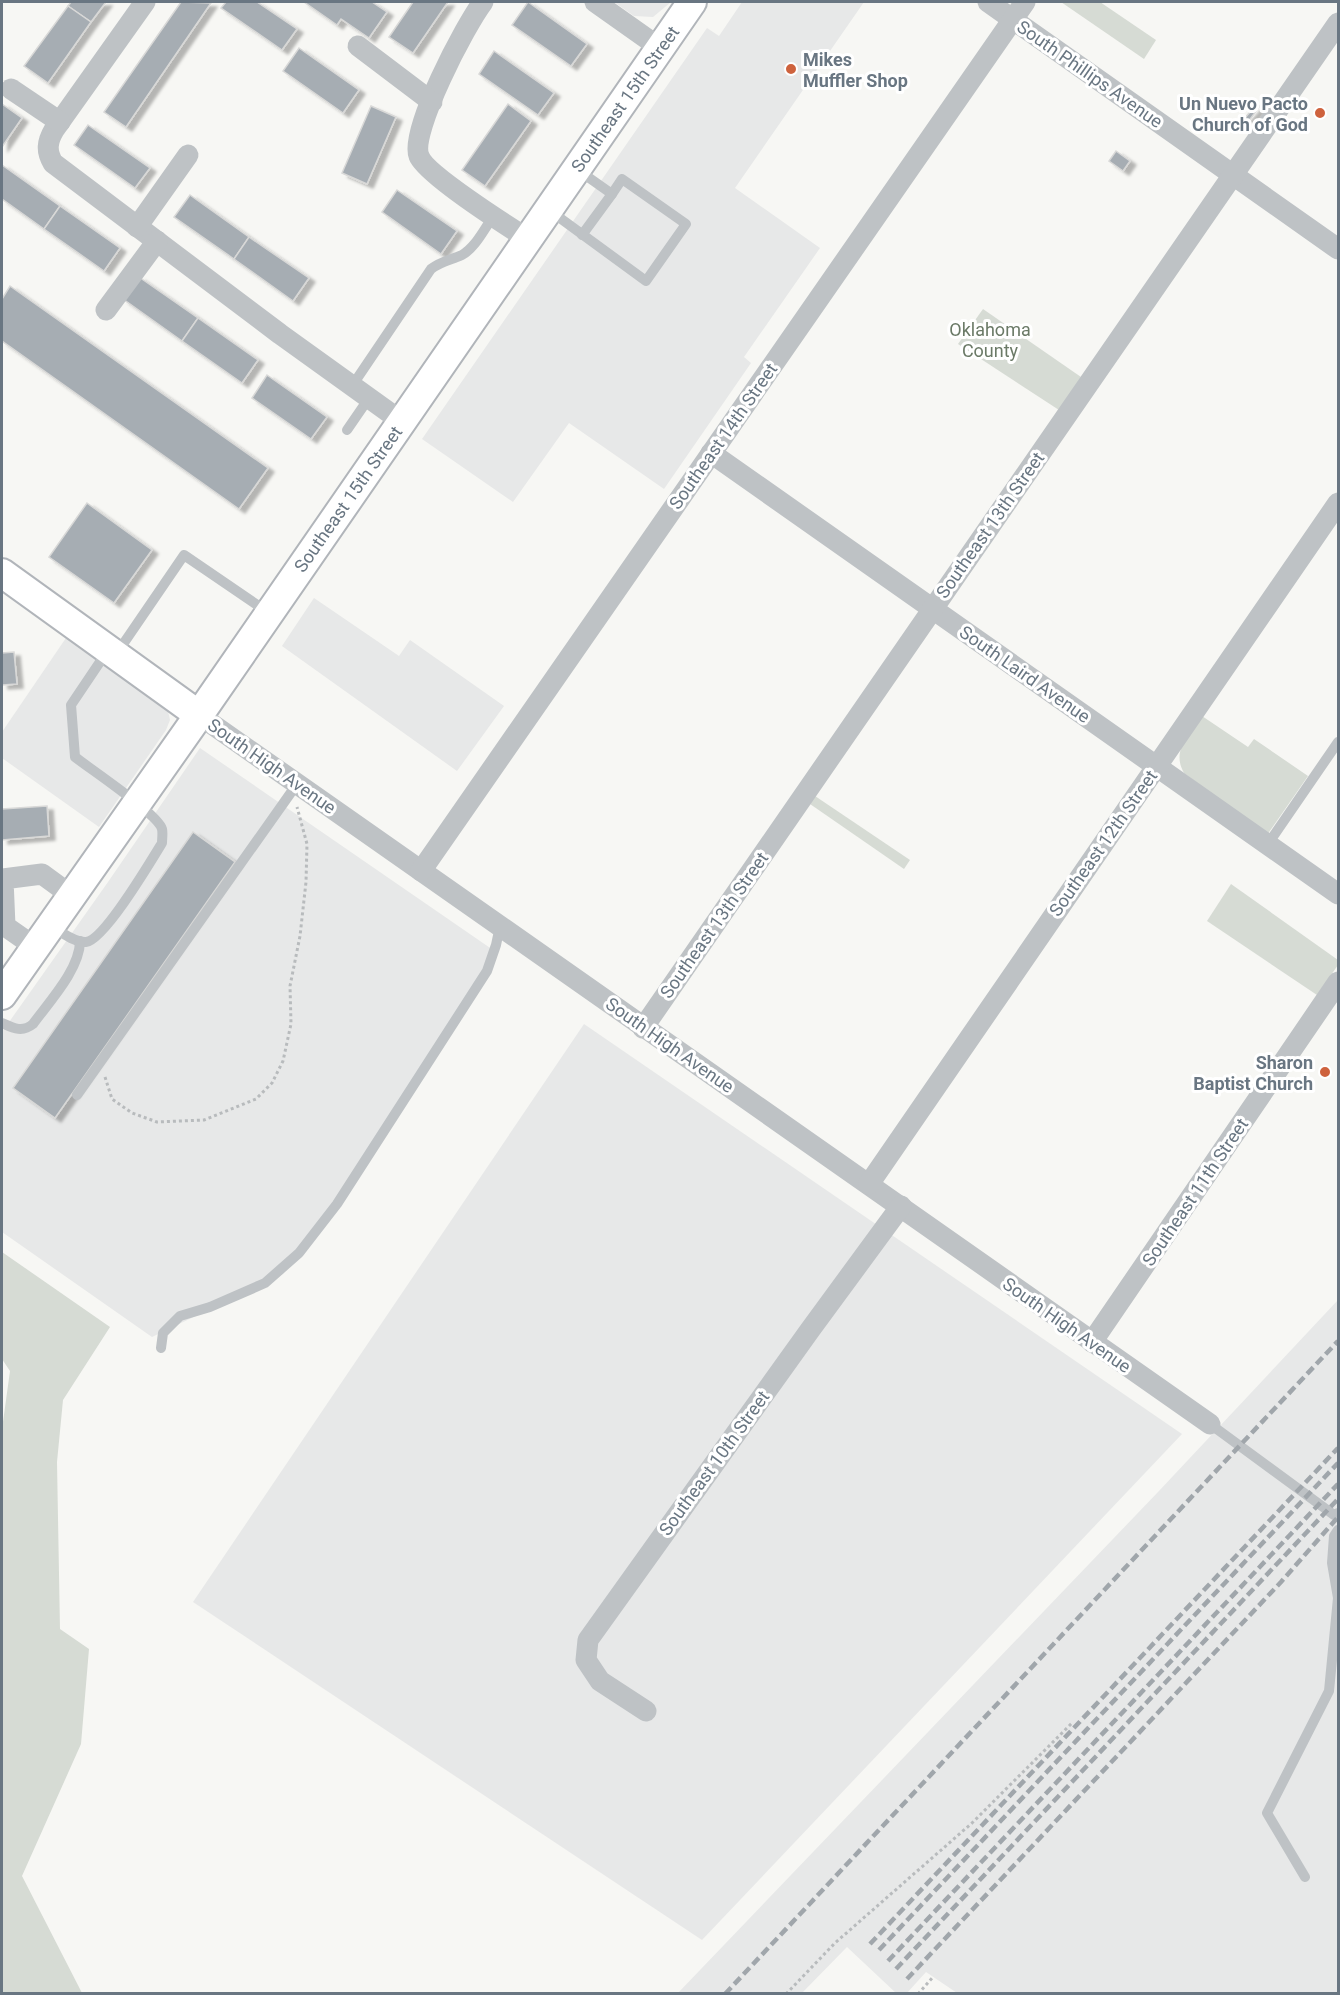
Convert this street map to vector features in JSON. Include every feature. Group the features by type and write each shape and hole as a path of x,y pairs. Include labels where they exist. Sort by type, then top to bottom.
{"main road":[{"name":"Southeast 15th Street","path":"2,995 199,715 692,2"},
{"name":"South High Avenue","path":"2,573 199,715"}],"street":[{"path":"145,2 60,122 48,144 48,152 53,163 402,421"},
{"path":"483,2 473,15 452,54 418,136 417,146 420,160 432,171 493,217 528,239"},
{"path":"595,2 660,48"},
{"name":"South Phillips Avenue","path":"988,2 1338,249"},
{"name":"Southeast 14th Street","path":"422,871 1024,2"},
{"name":"Southeast 13th Street","path":"643,1028 1338,23"},
{"path":"358,46 432,102"},
{"path":"11,88 60,122"},
{"path":"138,227 189,155"},
{"path":"106,310 157,241"},
{"name":"South Laird Avenue","path":"711,453 1338,894"},
{"name":"Southeast 12th Street","path":"869,1184 1338,503"},
{"name":"South High Avenue","path":"199,715 294,789 422,871 1210,1424"},
{"path":"43,937 6,926 3,879 42,874 72,896"},
{"name":"Southeast 11th Street","path":"1092,1342 1338,982"},
{"name":"Southeast 10th Street","path":"646,1712 600,1681 586,1660 588,1640 901,1206"}],"lane":[{"path":"577,169 612,194"},
{"path":"549,210 582,235 646,281 686,224 622,179 582,235"},
{"path":"346,430 360,392 431,269 440,262 461,255 471,248 493,217"},
{"path":"43,937 88,942 96,938 115,914 162,843 162,830 159,822 75,758 71,705 184,555 269,613"},
{"path":"1268,844 1338,742"},
{"path":"77,1095 294,789"},
{"path":"160,1348 163,1333 180,1316 210,1307 265,1283 299,1253 337,1204 487,971 500,926"},
{"path":"2,1023 18,1030 27,1029 33,1024 74,967 80,952 80,941"},
{"name":"South High Avenue","path":"1210,1424 1334,1515 1338,1513"},
{"path":"1305,1877 1268,1813 1329,1691 1338,1598 1332,1563 1334,1536 1338,1530"}],"path":[{"path":"104,1075 112,1099 132,1113 157,1122 204,1120 256,1099 272,1083 283,1061 291,1024 290,986 300,936 306,882 307,843 294,789"},
{"path":"786,1994 836,1943 972,1823 1072,1723"},
{"path":"918,1994 933,1977"}],"shaded area":[{"path":"614,2 671,2 653,17 634,16"},
{"path":"742,2 864,2 735,188 820,248 744,357 751,363 664,489 569,423 513,502 422,439 707,28 719,36"},
{"path":"314,598 399,656 410,640 504,706 457,771 282,646"},
{"path":"68,635 161,703 168,711 170,720 166,730 99,827 2,758 2,732"},
{"path":"200,748 496,952 369,1152 283,1274 152,1337 2,1232 2,1032"},
{"path":"584,1024 1182,1434 702,1940 193,1602"},
{"path":"1338,1300 1338,1993 957,1993 926,1972 907,1993 896,1993 847,1947 802,1993 677,1994 1158,1492"}],"green space":[{"path":"1061,2 1100,2 1156,40 1144,59"},
{"name":"Oklahoma County","path":"983,309 1081,377 1059,410 958,344"},
{"path":"1202,716 1248,747 1254,739 1308,776 1267,835 1184,773 1180,757 1183,743"},
{"path":"815,796 910,860 904,869 810,804"},
{"path":"1231,884 1338,960 1338,965 1317,995 1207,921"},
{"path":"2,1252 110,1327 63,1400 57,1462 60,1629 89,1649 81,1744 22,1876 82,1993 2,1993 2,1429 10,1371 2,1359"}],"building":[{"path":"71,2 106,2 91,22 68,6"},
{"path":"181,2 211,3 126,127 104,112"},
{"path":"226,2 257,2 297,29 282,50 221,8"},
{"path":"304,2 372,2 387,12 369,38 341,19 337,25"},
{"path":"413,2 448,2 413,53 389,37"},
{"path":"528,2 587,44 571,66 512,25"},
{"path":"68,6 91,22 48,83 24,66"},
{"path":"299,48 359,90 343,113 283,71"},
{"path":"494,51 554,93 538,115 479,74"},
{"path":"2,104 22,118 2,147"},
{"path":"508,104 531,121 485,186 462,170"},
{"path":"1257,104 1260,106 1248,122 1244,119"},
{"path":"371,106 396,117 367,184 342,173"},
{"path":"88,125 150,168 135,188 74,145"},
{"path":"1116,151 1130,161 1123,171 1109,161"},
{"path":"2,165 60,206 44,229 2,199"},
{"path":"397,190 457,231 441,254 382,212"},
{"path":"190,195 249,237 234,259 174,217"},
{"path":"60,206 120,248 104,271 44,229"},
{"path":"249,237 309,278 293,301 234,259"},
{"path":"139,277 198,318 182,341 123,299"},
{"path":"10,286 268,468 239,509 2,341 2,299"},
{"path":"198,318 258,360 242,383 182,341"},
{"path":"267,375 327,417 311,439 252,398"},
{"path":"87,503 152,550 114,603 49,557"},
{"path":"14,652 17,684 2,685 2,653"},
{"path":"47,806 49,836 2,840 2,809"},
{"path":"193,832 235,862 55,1118 13,1088"}],"railway":[{"path":"725,1994 1338,1341"},
{"path":"870,1944 1338,1448"},
{"path":"879,1950 1338,1463"},
{"path":"888,1961 1338,1484"},
{"path":"896,1969 1338,1499"},
{"path":"907,1979 1281,1582 1338,1517"}],"place":[{"name":"Mikes Muffler Shop","path":"791,69"},
{"name":"Un Nuevo Pacto Church of God","path":"1320,113"},
{"name":"Sharon Baptist Church","path":"1325,1072"}]}
